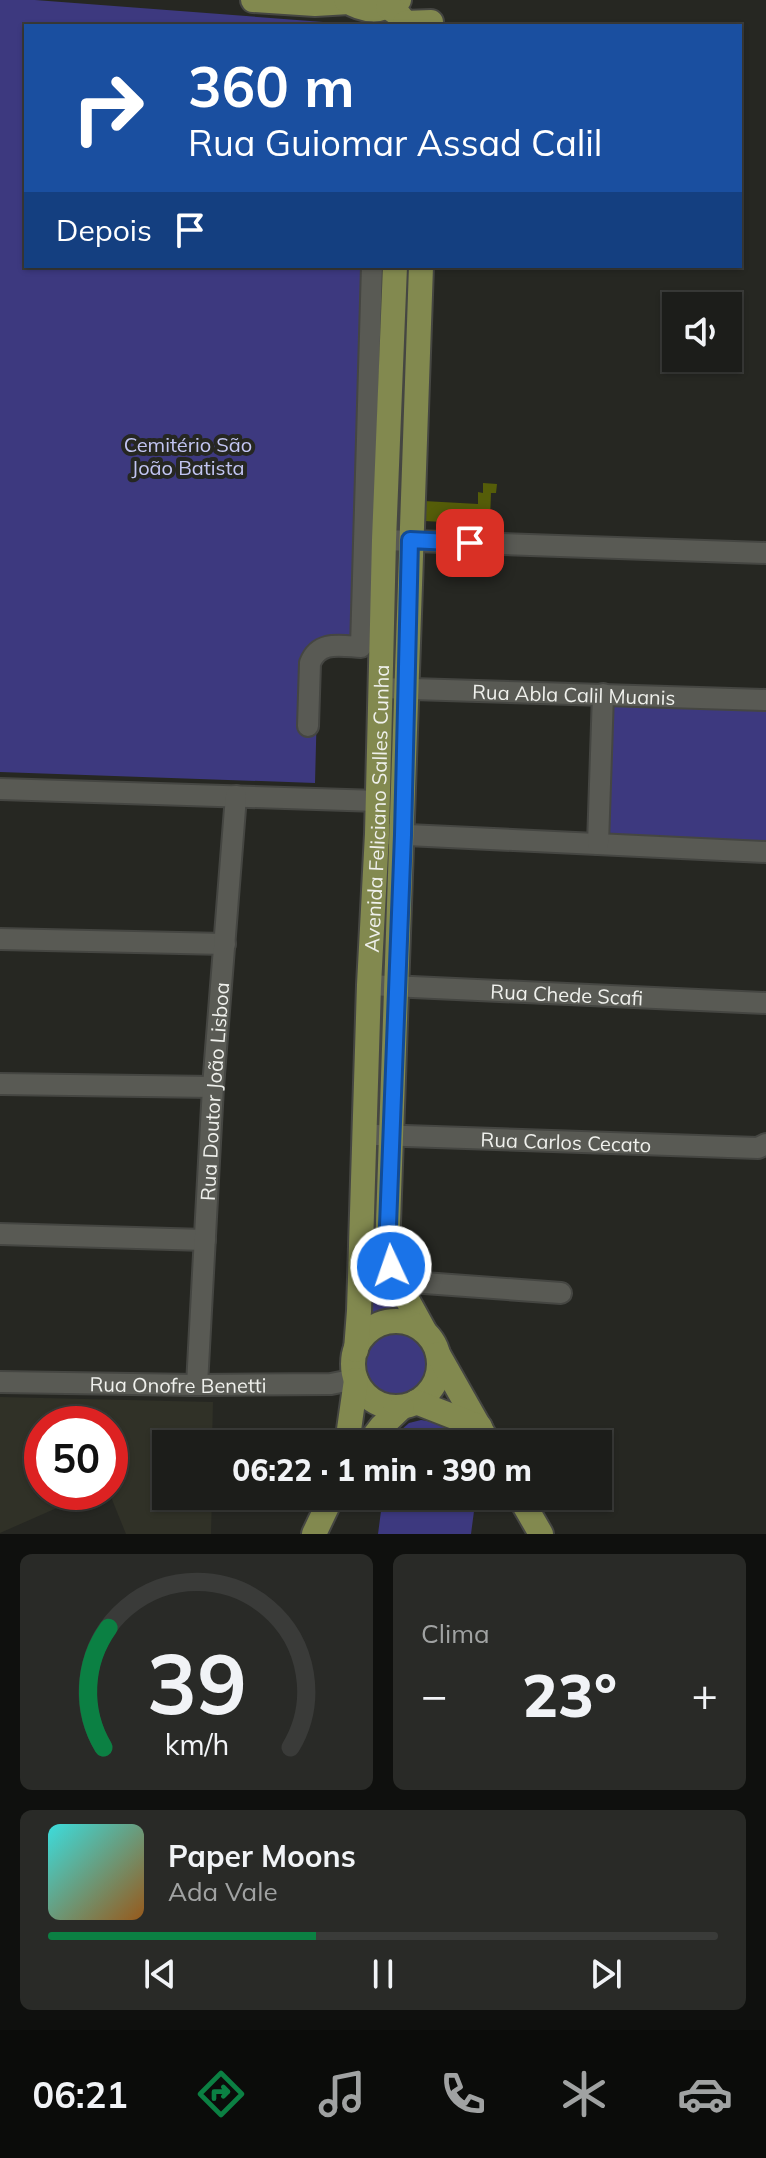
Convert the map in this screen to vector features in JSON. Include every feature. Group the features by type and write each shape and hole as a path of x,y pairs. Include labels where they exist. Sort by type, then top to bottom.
{"main road":[{"path":"253,0 315,4 347,1 367,10 430,16"},
{"name":"Avenida Feliciano Salles Cunha","path":"356,1350 377,834 395,268"},
{"name":"Avenida Feliciano Salles Cunha","path":"421,268 387,1252 397,1281 424,1330"},
{"path":"349,1430 356,1380 356,1350 371,1329 384,1322 398,1320 424,1330 433,1341 481,1430"},
{"path":"379,1430 409,1404 427,1394 439,1368 438,1354"},
{"path":"356,1380 375,1401 388,1406 409,1404 472,1430"},
{"path":"314,1534 325,1510"},
{"path":"527,1510 541,1534"}],"street":[{"path":"308,726 310,663 316,651 330,645 361,647 372,268"},
{"path":"384,540 766,553"},
{"name":"Rua Abla Calil Muanis","path":"380,688 766,700"},
{"path":"598,844 603,694"},
{"path":"0,789 378,801"},
{"name":"Rua Doutor João Lisboa","path":"197,1385 213,1087 236,796"},
{"path":"377,834 766,852"},
{"path":"0,939 225,944"},
{"name":"Rua Chede Scafi","path":"369,985 766,1003"},
{"path":"0,1084 213,1087"},
{"name":"Rua Carlos Cecato","path":"364,1135 758,1148 766,1144"},
{"path":"0,1234 205,1240"},
{"path":"397,1281 561,1293"},
{"name":"Rua Onofre Benetti","path":"0,1382 197,1385 331,1384 356,1380"}],"shaded area":[{"path":"0,1397 213,1402 212,1430 152,1430 152,1510 212,1510 211,1534 126,1534 116,1510 128,1510 128,1406 24,1406 24,1510 52,1510 0,1533"}],"green space":[{"name":"Cemitério São João Batista","path":"0,0 350,24 24,24 24,268 382,268 369,656 328,656 318,667 315,783 0,772"},
{"path":"403,268 415,268 407,528 398,532 394,529"},
{"path":"609,702 766,708 766,841 604,835"},
{"path":"374,1144 379,1144 403,1314 379,1317 368,1324"},
{"path":"396,1332 408,1334 418,1341 425,1351 425,1375 418,1385 408,1392 396,1394 384,1392 374,1385 367,1375 365,1363 367,1351 374,1341 384,1334"},
{"path":"421,1420 456,1430 401,1430 409,1423"},
{"path":"381,1510 474,1510 471,1534 378,1534"}],"building":[{"path":"483,483 497,484 496,493 491,493 490,520 484,520 484,524 424,521 424,501 478,504 478,492 483,493"}],"route":[{"path":"391,1266 387,1252 403,835 410,540 470,543"}]}
